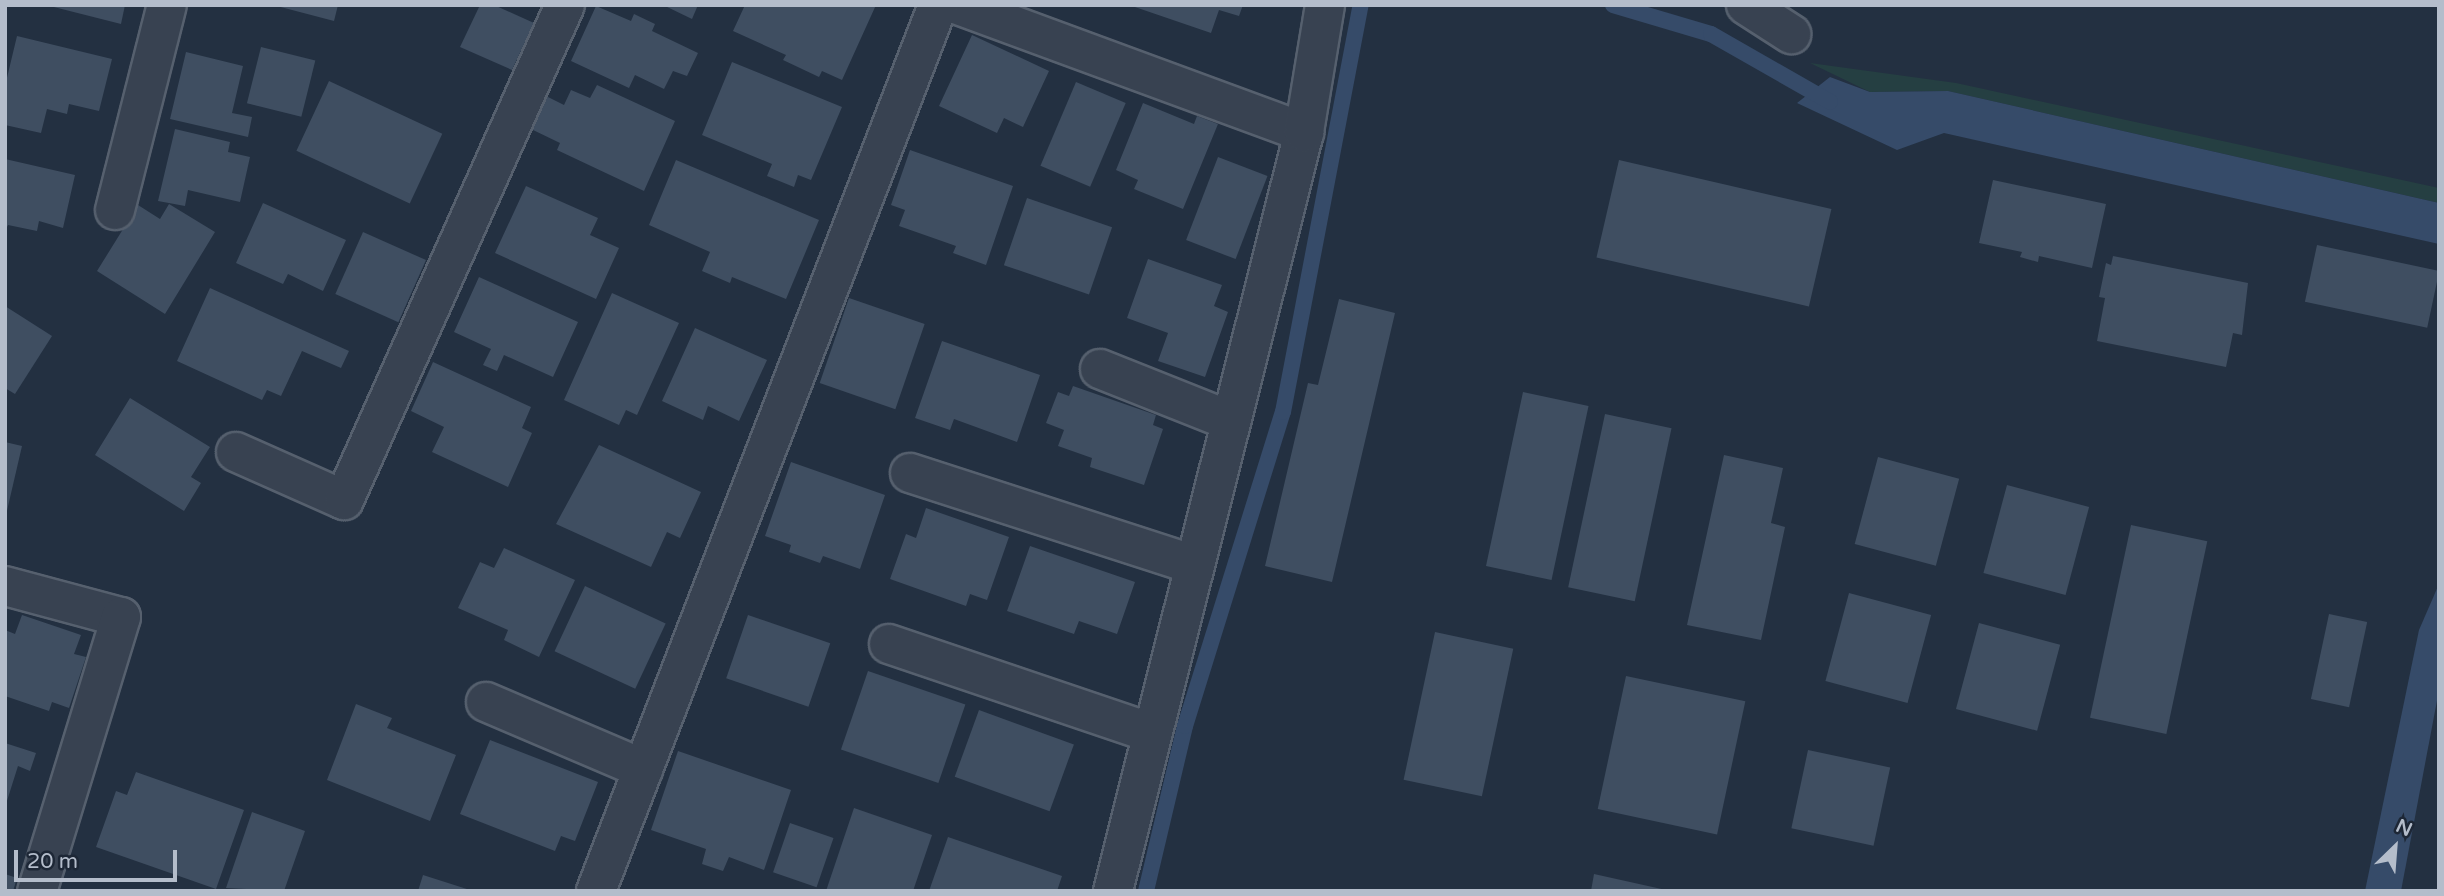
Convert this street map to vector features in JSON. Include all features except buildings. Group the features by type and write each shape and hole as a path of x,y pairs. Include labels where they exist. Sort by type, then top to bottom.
{"street":[{"path":"115,210 167,5"},
{"path":"236,452 344,500 565,5"},
{"path":"596,891 938,5"},
{"path":"958,5 1304,132"},
{"path":"1113,891 1304,132 1325,5"},
{"path":"1746,5 1791,34"},
{"path":"1100,369 1231,421"},
{"path":"910,473 1195,565"},
{"path":"5,586 121,617 37,891"},
{"path":"889,644 1152,733"},
{"path":"486,702 643,769"}],"green space":[{"path":"1810,63 1956,83 2439,188 2439,203 1948,91 1870,92"}],"water":[{"path":"1830,77 1870,92 1948,91 2439,203 2439,244 1944,133 1897,150 1797,103"},
{"path":"2439,584 2439,690 2401,891 2365,891 2419,630"}],"waterway":[{"path":"1146,891 1185,726 1283,412 1361,5"},
{"path":"1613,5 1711,34 1830,102"}]}
